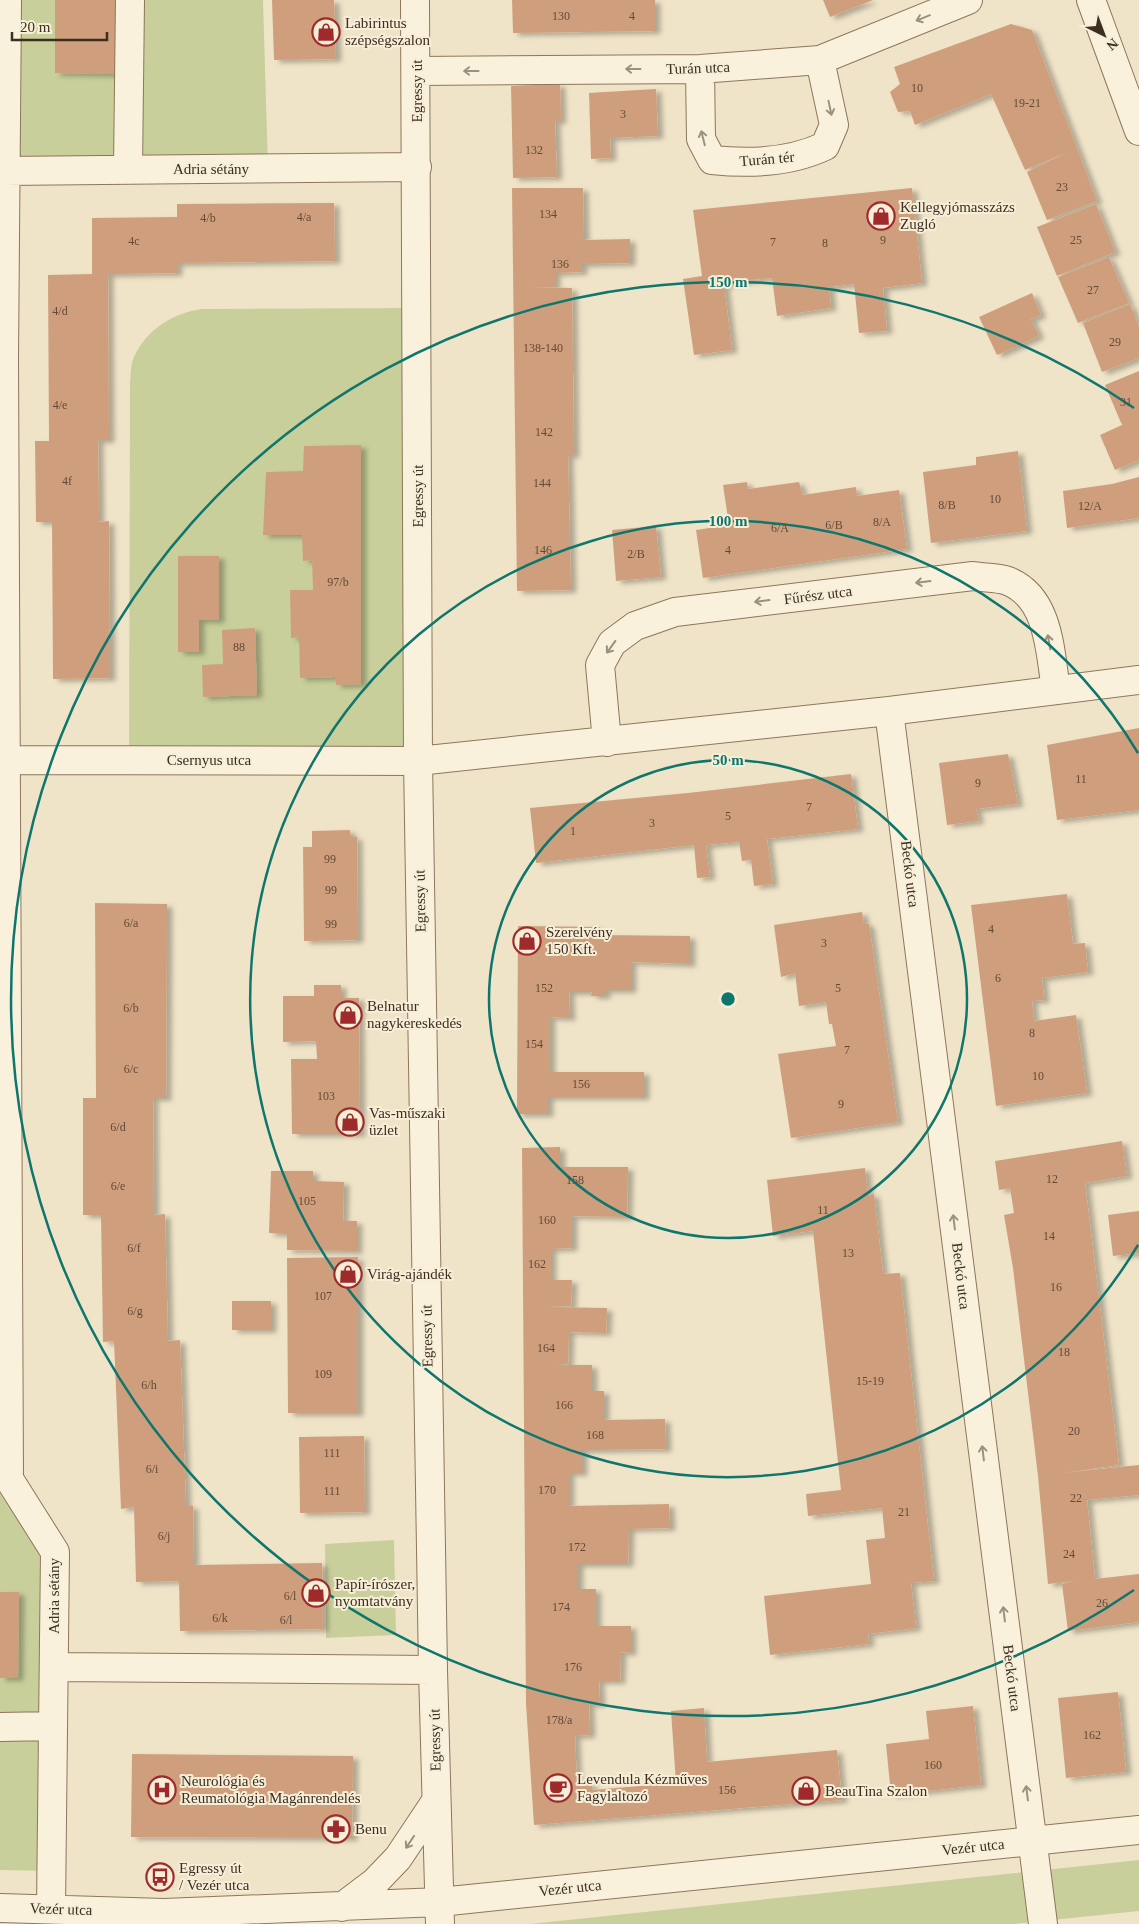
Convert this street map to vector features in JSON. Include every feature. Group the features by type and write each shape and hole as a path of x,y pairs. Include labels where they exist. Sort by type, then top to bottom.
{"street":[{"name":"Adria sétány","path":"7,0 2,143 4,171 2,358 4,1479 55,1552 51,1909"},
{"path":"128,170 130,0"},
{"name":"Egressy út","path":"415,0 417,71 418,761 433,1670 440,1913"},
{"name":"Turán utca","path":"417,71 700,69 820,60 968,0"},
{"path":"1091,0 1139,131"},
{"name":"Turán tér","path":"700,69 701,139 712,160 735,162 804,156 825,146 834,125 820,60"},
{"name":"Adria sétány","path":"4,171 417,167"},
{"name":"Fűrész utca","path":"607,742 600,665 612,643 635,626 675,612 974,576 1008,581 1035,600 1048,637 1056,690"},
{"path":"418,761 889,711 1139,680"},
{"name":"Beckó utca","path":"889,711 1043,1924"},
{"name":"Csernyus utca","path":"3,760 418,761"},
{"path":"54,1667 433,1670"},
{"path":"0,1727 53,1726"},
{"path":"342,1907 375,1882 398,1858 436,1801"},
{"name":"Vezér utca","path":"0,1908 164,1913 342,1907 440,1913 1033,1841 1139,1830"}],"green space":[{"path":"0,0 263,0 268,168 6,171"},
{"path":"417,308 418,761 129,760 130,384 132,363 139,347 162,324 181,314 202,309"},
{"path":"0,1383 9,1479 55,1552 51,1871 0,1870"},
{"path":"394,1540 396,1635 326,1638 325,1544"},
{"path":"1139,1860 1139,1911 1014,1924 530,1924"}],"building":[{"path":"55,0 115,0 115,74 55,73"},
{"path":"272,0 334,0 336,59 274,60"},
{"path":"512,0 655,0 655,31 513,33"},
{"path":"823,0 873,0 830,17"},
{"path":"1011,24 1032,30 1097,201 1047,220 1027,172 1068,152 1025,170 991,94 915,125 910,111 898,112 890,92 900,84 894,67"},
{"path":"560,84 561,121 555,121 557,177 513,178 511,86"},
{"path":"656,89 658,136 610,138 611,158 591,159 589,93"},
{"path":"512,188 583,188 584,240 630,239 630,263 582,264 582,272 555,273 555,287 529,287 572,288 574,455 568,455 571,590 517,591"},
{"path":"912,188 922,283 883,288 887,331 859,333 854,284 829,287 831,308 777,316 772,278 749,280 724,285 732,350 694,355 683,279 702,276 693,210"},
{"path":"334,203 335,261 177,263 177,273 108,274 109,440 98,440 99,522 109,521 110,678 53,679 52,522 36,522 35,441 49,441 48,275 92,274 92,218 177,217 177,204"},
{"path":"1096,204 1115,252 1057,276 1037,227"},
{"path":"1109,257 1129,303 1078,323 1058,277"},
{"path":"1032,293 1041,315 1031,319 1039,336 997,355 979,317"},
{"path":"1130,304 1139,327 1139,358 1102,372 1083,323"},
{"path":"1139,371 1139,460 1115,470 1100,435 1122,425 1105,385"},
{"path":"361,445 361,684 336,685 335,677 300,678 299,637 291,638 290,590 313,590 312,560 303,561 302,535 263,535 266,472 303,471 304,446"},
{"path":"1018,451 1027,531 931,543 923,472 976,465 976,457"},
{"path":"1139,477 1139,518 1067,528 1063,491 1112,484"},
{"path":"747,482 748,489 799,482 803,495 856,487 857,496 899,490 907,549 703,578 696,530 729,525 723,485"},
{"path":"656,526 661,577 616,581 612,530"},
{"path":"178,556 219,556 219,620 199,620 199,652 178,652"},
{"path":"255,628 257,695 203,697 202,665 223,664 222,630"},
{"path":"1139,728 1139,810 1057,820 1047,745"},
{"path":"1008,754 1018,804 976,809 979,821 947,825 939,763"},
{"path":"851,774 858,829 767,839 773,884 754,886 751,860 742,861 739,842 706,845 710,877 697,878 694,845 536,863 530,808 688,793"},
{"path":"350,830 351,837 357,837 358,940 304,941 303,847 312,847 312,831"},
{"path":"1067,894 1073,944 1085,943 1088,972 1042,978 1044,1000 1032,1001 1034,1021 1076,1015 1087,1093 996,1106 971,905"},
{"path":"95,903 167,904 166,1098 153,1098 154,1215 165,1214 168,1341 180,1340 186,1506 193,1506 194,1565 322,1563 323,1629 180,1631 179,1581 136,1582 134,1507 121,1509 114,1341 103,1342 101,1215 83,1215 83,1098 96,1098"},
{"path":"862,912 864,923 869,924 898,1122 791,1138 778,1054 836,1046 832,1024 829,1024 826,1002 799,1006 795,973 781,977 774,925"},
{"path":"518,926 600,927 600,935 690,936 690,964 631,962 631,990 605,990 605,996 591,996 592,992 569,992 570,1018 550,1017 550,1072 644,1072 644,1097 548,1097 548,1114 517,1114"},
{"path":"314,985 341,985 341,998 359,998 360,1134 292,1134 291,1059 317,1059 316,1041 283,1042 283,996 314,996"},
{"path":"1122,1141 1127,1176 1085,1183 1119,1465 1063,1473 1139,1465 1139,1495 1087,1500 1095,1579 1139,1574 1139,1622 1068,1631 1062,1584 1074,1581 1048,1584 1038,1476 1013,1268 1004,1215 1014,1213 1010,1188 999,1190 995,1161"},
{"path":"560,1147 560,1167 628,1167 627,1217 572,1216 572,1248 551,1249 551,1280 572,1280 571,1306 547,1307 607,1308 606,1333 569,1332 568,1364 557,1365 592,1365 592,1391 604,1391 604,1420 665,1419 666,1449 582,1450 582,1473 569,1473 569,1506 669,1504 670,1528 629,1529 628,1564 578,1564 578,1589 596,1589 596,1626 631,1626 631,1653 621,1652 620,1681 599,1681 600,1704 589,1704 590,1735 575,1736 577,1784 592,1783 592,1790 676,1783 671,1711 704,1708 707,1762 837,1750 842,1800 534,1825 526,1704 522,1148"},
{"path":"865,1168 868,1195 874,1194 883,1274 900,1273 934,1581 911,1583 916,1628 868,1634 869,1644 770,1655 764,1596 871,1584 866,1540 885,1538 882,1508 808,1516 806,1494 841,1490 813,1231 773,1236 767,1180"},
{"path":"271,1171 313,1171 313,1181 344,1182 343,1221 357,1221 357,1251 287,1250 287,1234 269,1233"},
{"path":"1139,1211 1139,1253 1113,1256 1108,1215"},
{"path":"358,1257 358,1413 288,1413 287,1258"},
{"path":"232,1301 271,1301 271,1330 232,1330"},
{"path":"364,1436 365,1512 300,1513 299,1437"},
{"path":"0,1592 19,1592 18,1678 0,1678"},
{"path":"1118,1692 1126,1772 1066,1778 1058,1698"},
{"path":"973,1706 981,1785 891,1795 886,1744 929,1739 926,1711"},
{"path":"132,1754 353,1756 352,1838 131,1837"}],"place":[{"name":"Labirintus szépségszalon","path":"326,32"},
{"name":"Kellegyjómasszázs Zugló","path":"881,216"},
{"name":"Szerelvény 150 Kft.","path":"527,941"},
{"name":"Belnatur nagykereskedés","path":"348,1015"},
{"name":"Vas-műszaki üzlet","path":"350,1122"},
{"name":"Virág-ajándék","path":"348,1274"},
{"name":"Papír-írószer, nyomtatvány","path":"316,1593"},
{"name":"Levendula Kézműves Fagylaltozó","path":"558,1788"},
{"name":"Neurológia és Reumatológia Magánrendelés","path":"162,1790"},
{"name":"BeauTina Szalon","path":"806,1791"},
{"name":"Benu","path":"336,1829"},
{"name":"Egressy út / Vezér utca","path":"160,1877"}]}
